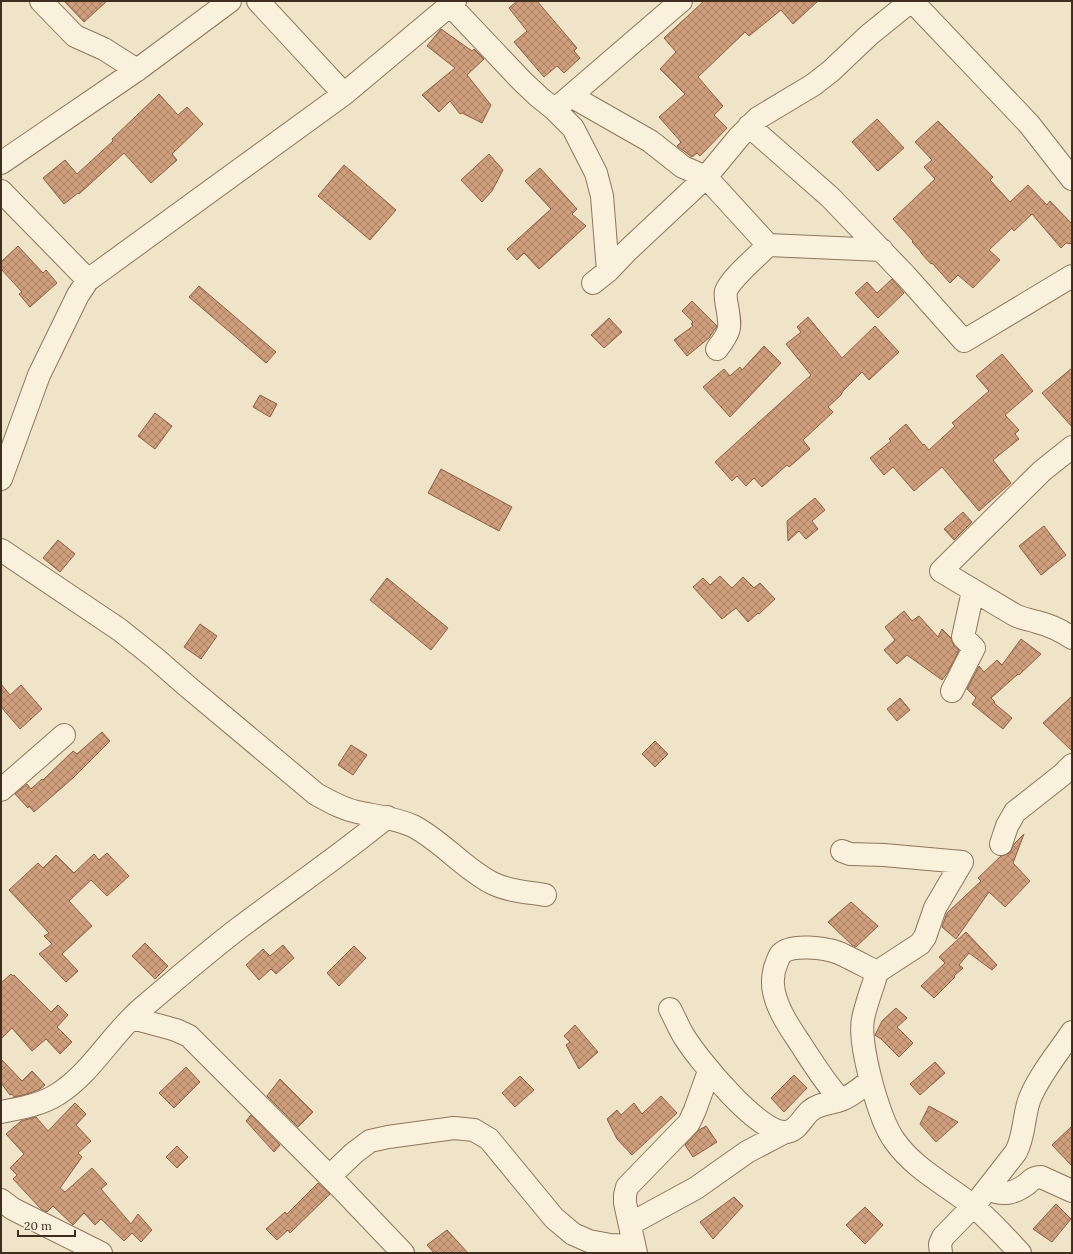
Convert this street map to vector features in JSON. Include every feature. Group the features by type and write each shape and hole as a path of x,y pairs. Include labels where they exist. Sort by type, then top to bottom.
{"street":[{"path":"41,1 75,36 104,49 137,70"},
{"path":"1,163 137,70 230,1"},
{"path":"258,1 344,94"},
{"path":"554,109 681,1"},
{"path":"1,479 39,375 78,295 88,280 344,94 452,3 522,81 573,128 596,173 602,196 601,277 706,177 749,126 762,115 800,93 831,71 869,35 911,1 1029,124 1072,179"},
{"path":"571,96 650,142 683,167 706,177 768,246 882,250"},
{"path":"749,126 830,197 882,250 964,341 1049,292 1072,276"},
{"path":"1,192 88,280"},
{"path":"717,349 729,331 730,323 726,303 726,291 731,282 768,246"},
{"path":"1072,447 1042,471 940,571 1022,619 1053,627 1072,638"},
{"path":"1,550 120,630 316,794 338,806 356,812 387,817 413,826 436,841 471,869 492,883 508,889 545,895"},
{"path":"952,691 974,648 963,637 974,591"},
{"path":"1,790 64,736"},
{"path":"1001,844 1007,826 1015,812 1062,775 1072,765"},
{"path":"1,1112 25,1108 41,1103 58,1094 72,1084 132,1018 205,955 357,842 387,817"},
{"path":"842,851 850,854 884,855 962,862 935,908 925,937 920,944 878,972 863,1018 862,1031 864,1049 882,1117 893,1140 930,1176 973,1206 1020,1253"},
{"path":"841,1100 831,1090 810,1059 779,1007 774,992 773,979 775,967 780,955 785,951 800,947 822,949 839,953 878,972"},
{"path":"670,1009 685,1038 710,1071 744,1107 762,1122 778,1131 785,1132"},
{"path":"132,1018 176,1030 189,1036 330,1176 402,1253"},
{"path":"941,1253 940,1244 943,1237 988,1189 1016,1152 1022,1139 1026,1109 1036,1085 1072,1032"},
{"path":"330,1176 354,1153 370,1141 454,1128 474,1130 489,1140 554,1218 573,1234 589,1242 635,1249 625,1203 627,1187 689,1123 710,1071"},
{"path":"630,1224 696,1188 747,1152 795,1128 810,1111 825,1103 841,1100 853,1094 871,1080"},
{"path":"988,1189 998,1194 1010,1193 1021,1188 1035,1177 1041,1177 1072,1192"},
{"path":"1,1200 13,1209 101,1253"}],"building":[{"path":"64,1 107,1 84,22"},
{"path":"517,1 537,1 577,48 574,51 580,58 564,73 557,66 544,77 514,42 527,31 509,8"},
{"path":"704,1 818,1 793,24 781,10 749,36 745,32 698,77 723,106 714,115 727,128 700,156 697,153 692,157 677,146 681,142 659,117 685,94 660,69 676,52 664,38"},
{"path":"441,29 472,51 474,49 484,59 467,75 491,105 482,123 462,113 460,114 450,101 439,112 422,95 455,68 427,46"},
{"path":"159,94 178,115 187,107 203,124 172,154 177,160 151,183 124,153 79,194 78,193 64,204 43,178 65,160 77,174 113,141 112,139"},
{"path":"877,119 904,148 878,171 852,142"},
{"path":"938,121 993,177 990,180 1010,202 1028,185 1047,205 1050,201 1072,224 1072,244 1066,243 1061,248 1032,214 1014,231 1012,228 989,250 1000,260 973,288 958,275 950,283 921,253 912,242 913,241 893,219 935,179 924,167 932,160 915,142"},
{"path":"489,154 503,170 492,191 482,202 461,180"},
{"path":"344,165 396,210 370,240 318,196"},
{"path":"540,168 577,209 572,214 586,226 539,269 524,253 517,260 507,249 551,209 525,181"},
{"path":"18,246 43,273 46,270 57,283 30,307 19,294 22,292 1,269 1,262"},
{"path":"892,279 904,293 878,318 855,293 867,282 877,293"},
{"path":"199,286 276,352 266,363 189,297"},
{"path":"692,301 717,326 709,338 687,356 674,340 693,326 691,324 693,322 682,311"},
{"path":"808,317 842,358 875,326 899,352 869,380 862,372 843,391 841,395 828,407 833,412 803,440 810,449 789,467 787,465 762,487 754,478 746,486 737,476 732,481 715,462 811,375 786,344 801,332 797,327"},
{"path":"609,318 622,332 604,348 591,335"},
{"path":"764,346 781,363 730,417 703,387 724,369 730,376 740,367 742,370"},
{"path":"1002,354 1033,391 1005,415 1019,430 1015,434 1019,439 993,460 1011,483 979,511 942,467 914,491 893,467 884,475 870,458 891,441 889,439 906,424 929,450 955,426 952,423 989,391 976,376"},
{"path":"1072,368 1072,427 1042,393"},
{"path":"260,395 277,404 270,417 253,407"},
{"path":"155,413 172,426 155,449 138,436"},
{"path":"441,469 512,507 499,531 428,493"},
{"path":"815,498 825,510 812,521 818,529 806,539 799,531 788,541 787,521"},
{"path":"963,512 972,522 954,540 944,529"},
{"path":"1044,526 1066,555 1041,575 1019,546"},
{"path":"58,540 75,554 60,572 43,558"},
{"path":"720,576 732,588 743,577 754,588 760,583 775,599 748,622 736,608 722,619 693,587 703,578 710,585"},
{"path":"387,578 448,628 431,650 370,600"},
{"path":"904,611 912,621 919,616 938,637 942,629 951,638 954,646 959,650 948,672 942,680 907,655 897,664 884,650 895,640 885,627"},
{"path":"200,624 217,636 201,659 184,647"},
{"path":"1021,639 1041,654 1019,675 1018,674 991,698 995,702 994,703 1012,718 1003,729 972,704 976,698 967,689 979,666 984,672 997,660 1002,665"},
{"path":"1,684 10,695 21,685 42,709 20,729 1,707"},
{"path":"1072,696 1072,751 1043,723"},
{"path":"900,698 910,710 897,721 887,709"},
{"path":"102,732 110,741 73,778 34,812 29,806 28,808 15,794 27,784 31,789 42,779 43,780 73,751 77,754"},
{"path":"655,741 668,754 655,767 642,754"},
{"path":"351,745 367,755 353,775 338,765"},
{"path":"1024,834 1013,863 1030,881 1005,907 989,892 956,939 942,927 947,913 981,881 978,878 1001,856 1010,853 1014,844"},
{"path":"107,853 129,876 107,896 91,880 69,901 92,926 62,954 78,971 66,982 39,954 52,944 44,936 49,933 9,890 38,863 43,868 56,855 74,873 94,854 99,860"},
{"path":"851,902 878,926 856,947 828,922"},
{"path":"966,932 997,965 992,970 969,953 959,965 963,968 934,998 921,986 945,963 939,957"},
{"path":"145,943 168,966 155,979 132,956"},
{"path":"283,945 294,958 276,974 271,969 259,980 246,965 263,949 270,956"},
{"path":"354,946 366,958 339,986 327,973"},
{"path":"11,974 13,976 14,975 51,1012 58,1005 68,1015 57,1027 72,1042 60,1054 46,1039 32,1051 12,1028 1,1039 1,983"},
{"path":"896,1008 907,1018 897,1027 913,1043 899,1057 875,1035 882,1021"},
{"path":"575,1025 598,1052 579,1069 566,1045 570,1042 564,1036"},
{"path":"1,1059 22,1081 32,1071 45,1085 40,1089 27,1094 14,1097 12,1094 10,1095 1,1083"},
{"path":"935,1062 945,1073 920,1095 910,1084"},
{"path":"186,1067 200,1082 174,1108 159,1093"},
{"path":"794,1075 807,1088 784,1112 771,1098"},
{"path":"520,1076 534,1090 515,1107 502,1093"},
{"path":"280,1079 313,1112 298,1127 267,1096"},
{"path":"661,1096 677,1113 632,1155 617,1139 607,1119 617,1110 621,1115 634,1103 642,1114"},
{"path":"75,1103 86,1114 76,1125 91,1141 78,1153 82,1157 60,1188 65,1192 92,1168 107,1184 101,1189 131,1224 138,1214 152,1230 141,1242 132,1233 124,1241 101,1219 95,1225 84,1213 73,1225 53,1206 47,1212 41,1209 13,1179 17,1175 10,1168 24,1154 6,1134 21,1121 36,1117 48,1131"},
{"path":"929,1106 958,1122 936,1142 920,1124"},
{"path":"251,1115 280,1145 274,1152 246,1121"},
{"path":"706,1126 717,1142 693,1157 685,1145 699,1130"},
{"path":"1072,1126 1072,1166 1052,1145"},
{"path":"177,1146 188,1157 177,1168 166,1157"},
{"path":"318,1183 330,1194 290,1233 288,1230 277,1240 266,1229 285,1212 287,1214"},
{"path":"734,1197 743,1206 713,1239 700,1222"},
{"path":"1056,1204 1071,1219 1052,1242 1033,1229"},
{"path":"865,1207 883,1225 865,1244 846,1225"},
{"path":"447,1230 468,1253 434,1253 427,1245"}]}
